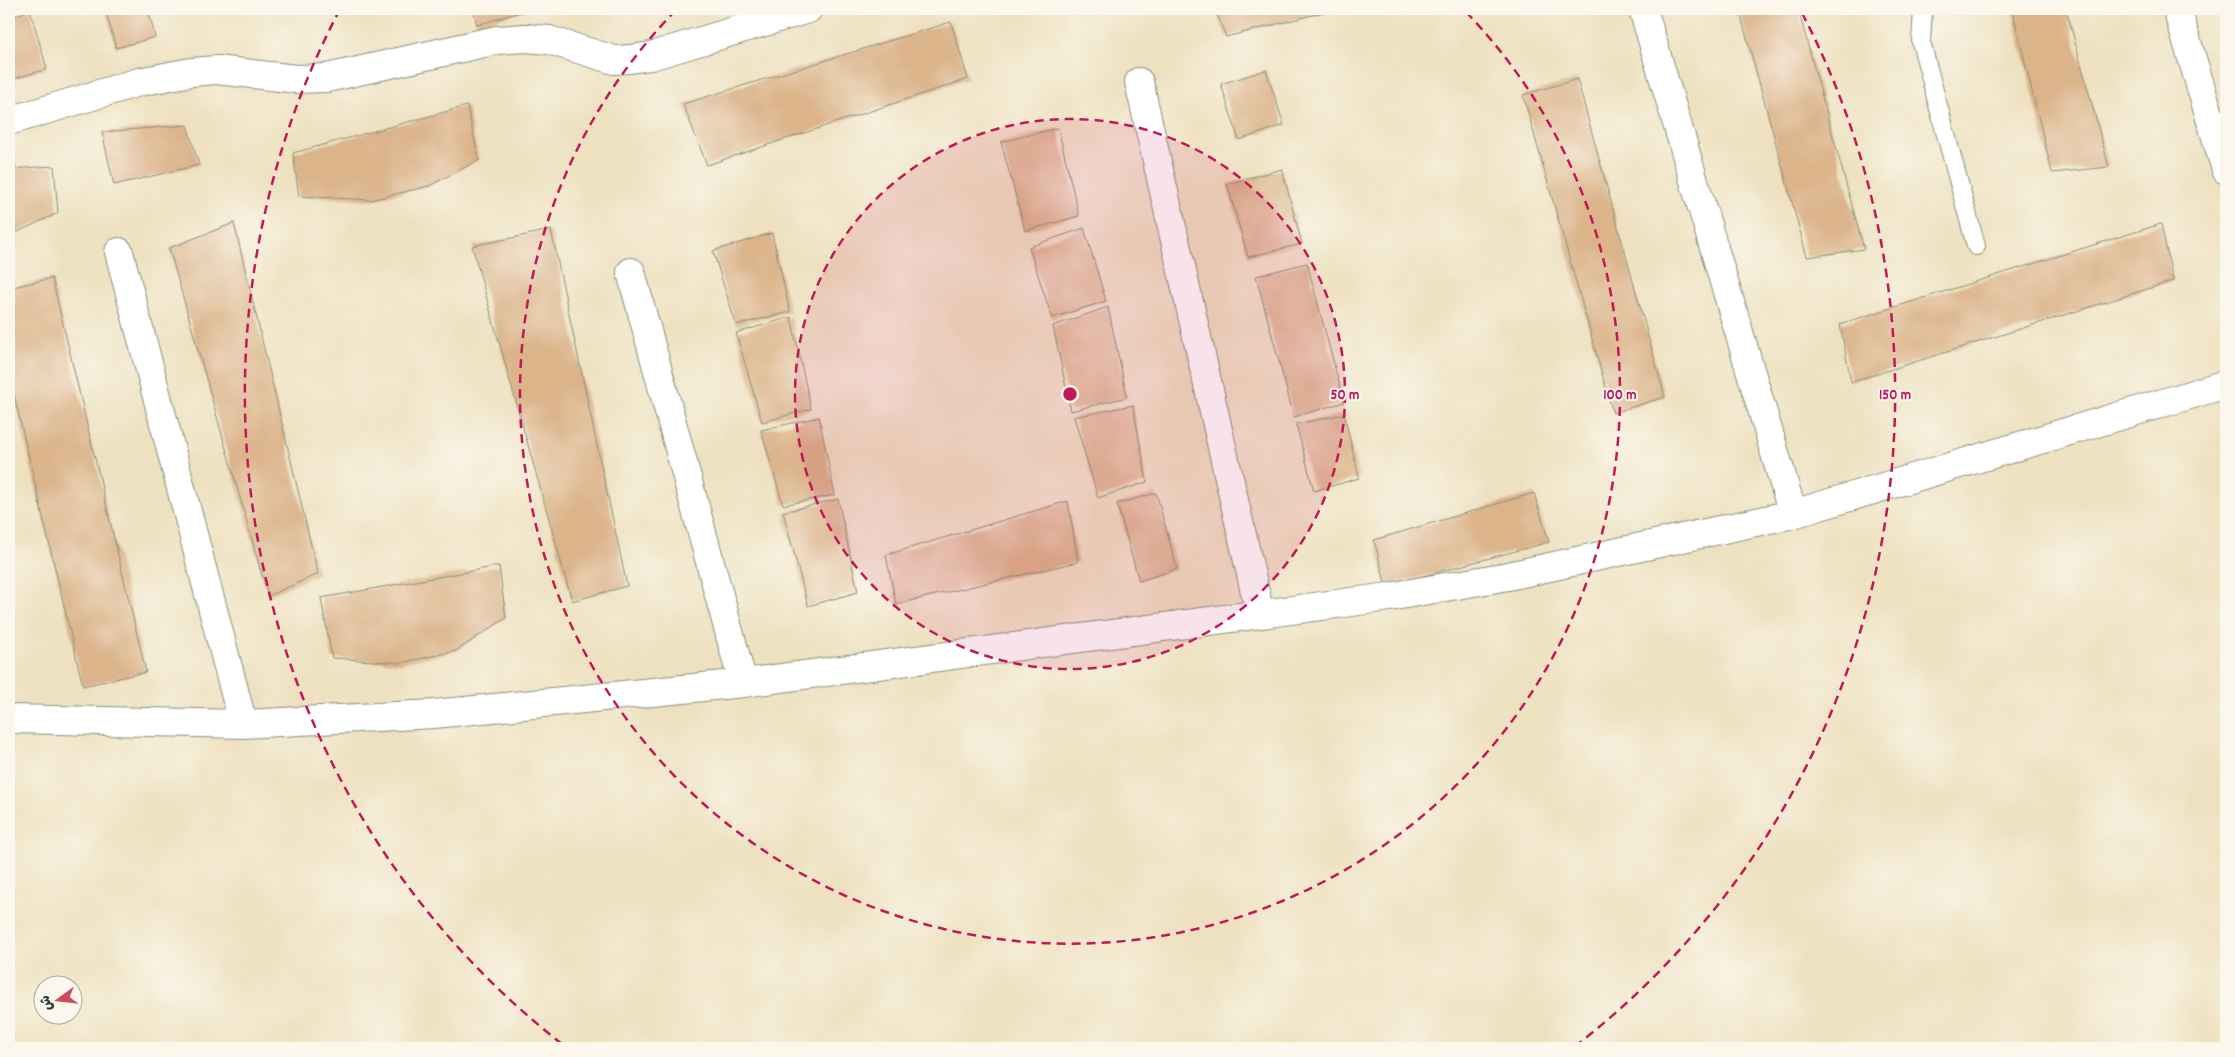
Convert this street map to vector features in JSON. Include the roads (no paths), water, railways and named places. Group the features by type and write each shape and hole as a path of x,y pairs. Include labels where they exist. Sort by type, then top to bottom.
{"street":[{"path":"9,122 139,82 191,72 217,70 297,79 327,78 497,40 526,38 549,40 614,60 644,57 808,9"},
{"path":"1643,9 1793,514"},
{"path":"2177,9 2226,170"},
{"path":"1139,82 1260,614"},
{"path":"119,252 243,724"},
{"path":"631,272 743,683"},
{"path":"9,719 243,724 434,714 743,683 1389,598 1508,576 1793,514 2226,384"}],"lane":[{"path":"1924,9 1921,42 1976,246"}]}
